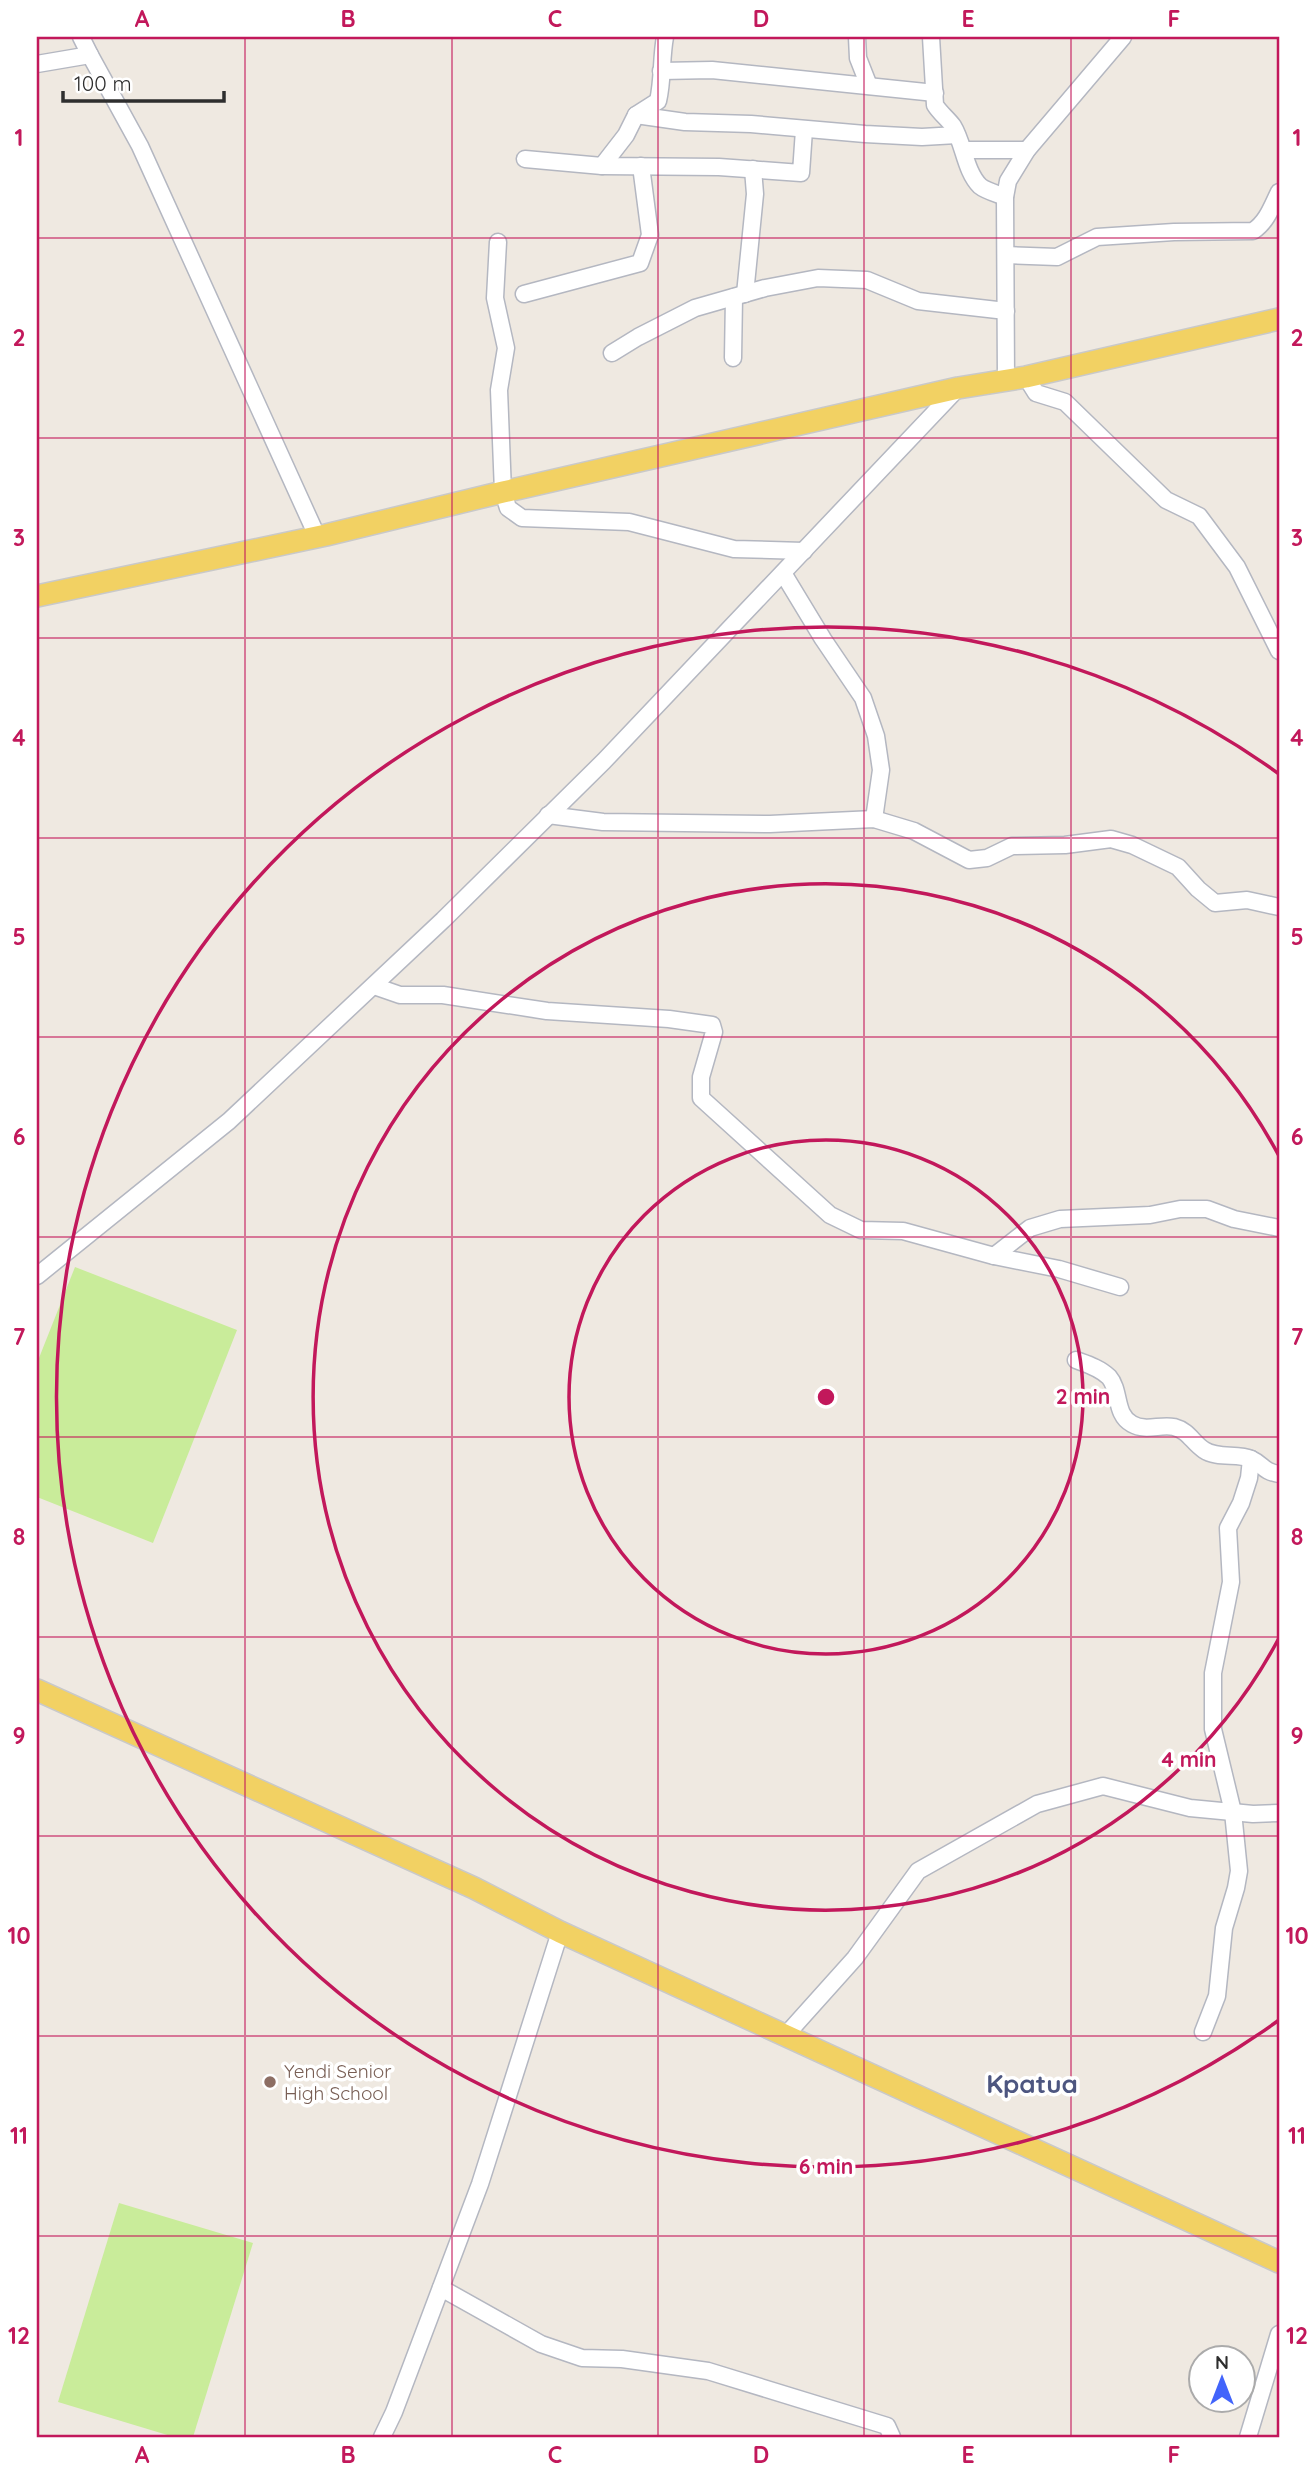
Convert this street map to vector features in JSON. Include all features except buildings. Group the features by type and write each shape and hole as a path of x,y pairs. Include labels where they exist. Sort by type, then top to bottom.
{"main road":[{"path":"37,596 317,536 958,388 1016,379 1279,319"},
{"path":"37,1690 474,1888 560,1932 1279,2262"}],"street":[{"path":"82,37 140,146 317,536"},
{"path":"602,166 626,135 636,115 658,101 665,37"},
{"path":"857,37 858,58 869,86"},
{"path":"931,37 935,106 952,124 981,187 1005,197"},
{"path":"1123,37 1027,150 1008,181 1005,197 1006,311 1016,379 1036,393 1065,402 1166,500 1199,516 1237,567 1279,651"},
{"path":"37,64 90,55"},
{"path":"661,71 712,70 935,93"},
{"path":"636,115 685,122 911,136 1027,150"},
{"path":"525,159 602,166 754,169 801,173 804,130"},
{"path":"524,294 640,263 650,235 641,166"},
{"path":"733,358 739,295 755,194 754,169"},
{"path":"1006,255 1057,257 1097,237 1253,231 1268,215 1279,192"},
{"path":"498,242 495,298 506,348 499,390 503,492 508,508 522,518 629,522 734,549 804,551"},
{"path":"612,353 695,308 739,295 818,278 867,280 918,301 1006,311"},
{"path":"37,1276 229,1121 374,986 548,816 958,388"},
{"path":"783,573 863,698 876,736 881,771 874,819"},
{"path":"548,816 603,822 769,824 874,819 914,831 969,860 987,858 1012,846 1111,839 1132,845 1178,867 1215,902 1247,900 1279,907"},
{"path":"374,986 400,995 443,995 547,1010 669,1018 712,1025 714,1032 701,1077 701,1098 830,1215 861,1230 903,1231 994,1256 1059,1269 1120,1287"},
{"path":"994,1256 1030,1228 1060,1219 1150,1215 1180,1209 1207,1209 1234,1219 1279,1228"},
{"path":"1076,1360 1102,1371 1111,1380 1120,1412 1131,1424 1146,1429 1176,1427 1188,1433 1206,1451 1251,1459 1264,1470 1279,1474"},
{"path":"1203,2032 1217,1996 1224,1928 1238,1880 1233,1812 1213,1729 1213,1673 1231,1582 1228,1528 1245,1490 1251,1459"},
{"path":"785,2036 855,1958 918,1871 1037,1804 1103,1786 1190,1808 1253,1814 1279,1813"},
{"path":"382,2437 394,2412 480,2184 560,1932"},
{"path":"441,2288 541,2344 582,2358 622,2359 708,2371 887,2426 892,2437"},
{"path":"1248,2437 1279,2334"}],"green space":[{"path":"75,1267 237,1330 153,1543 37,1497 37,1363"},
{"path":"119,2203 253,2243 193,2437 174,2437 58,2402"}],"place":[{"name":"Yendi Senior High School","path":"270,2082"}],"district":[{"name":"Kpatua","path":"1032,2084"}]}
